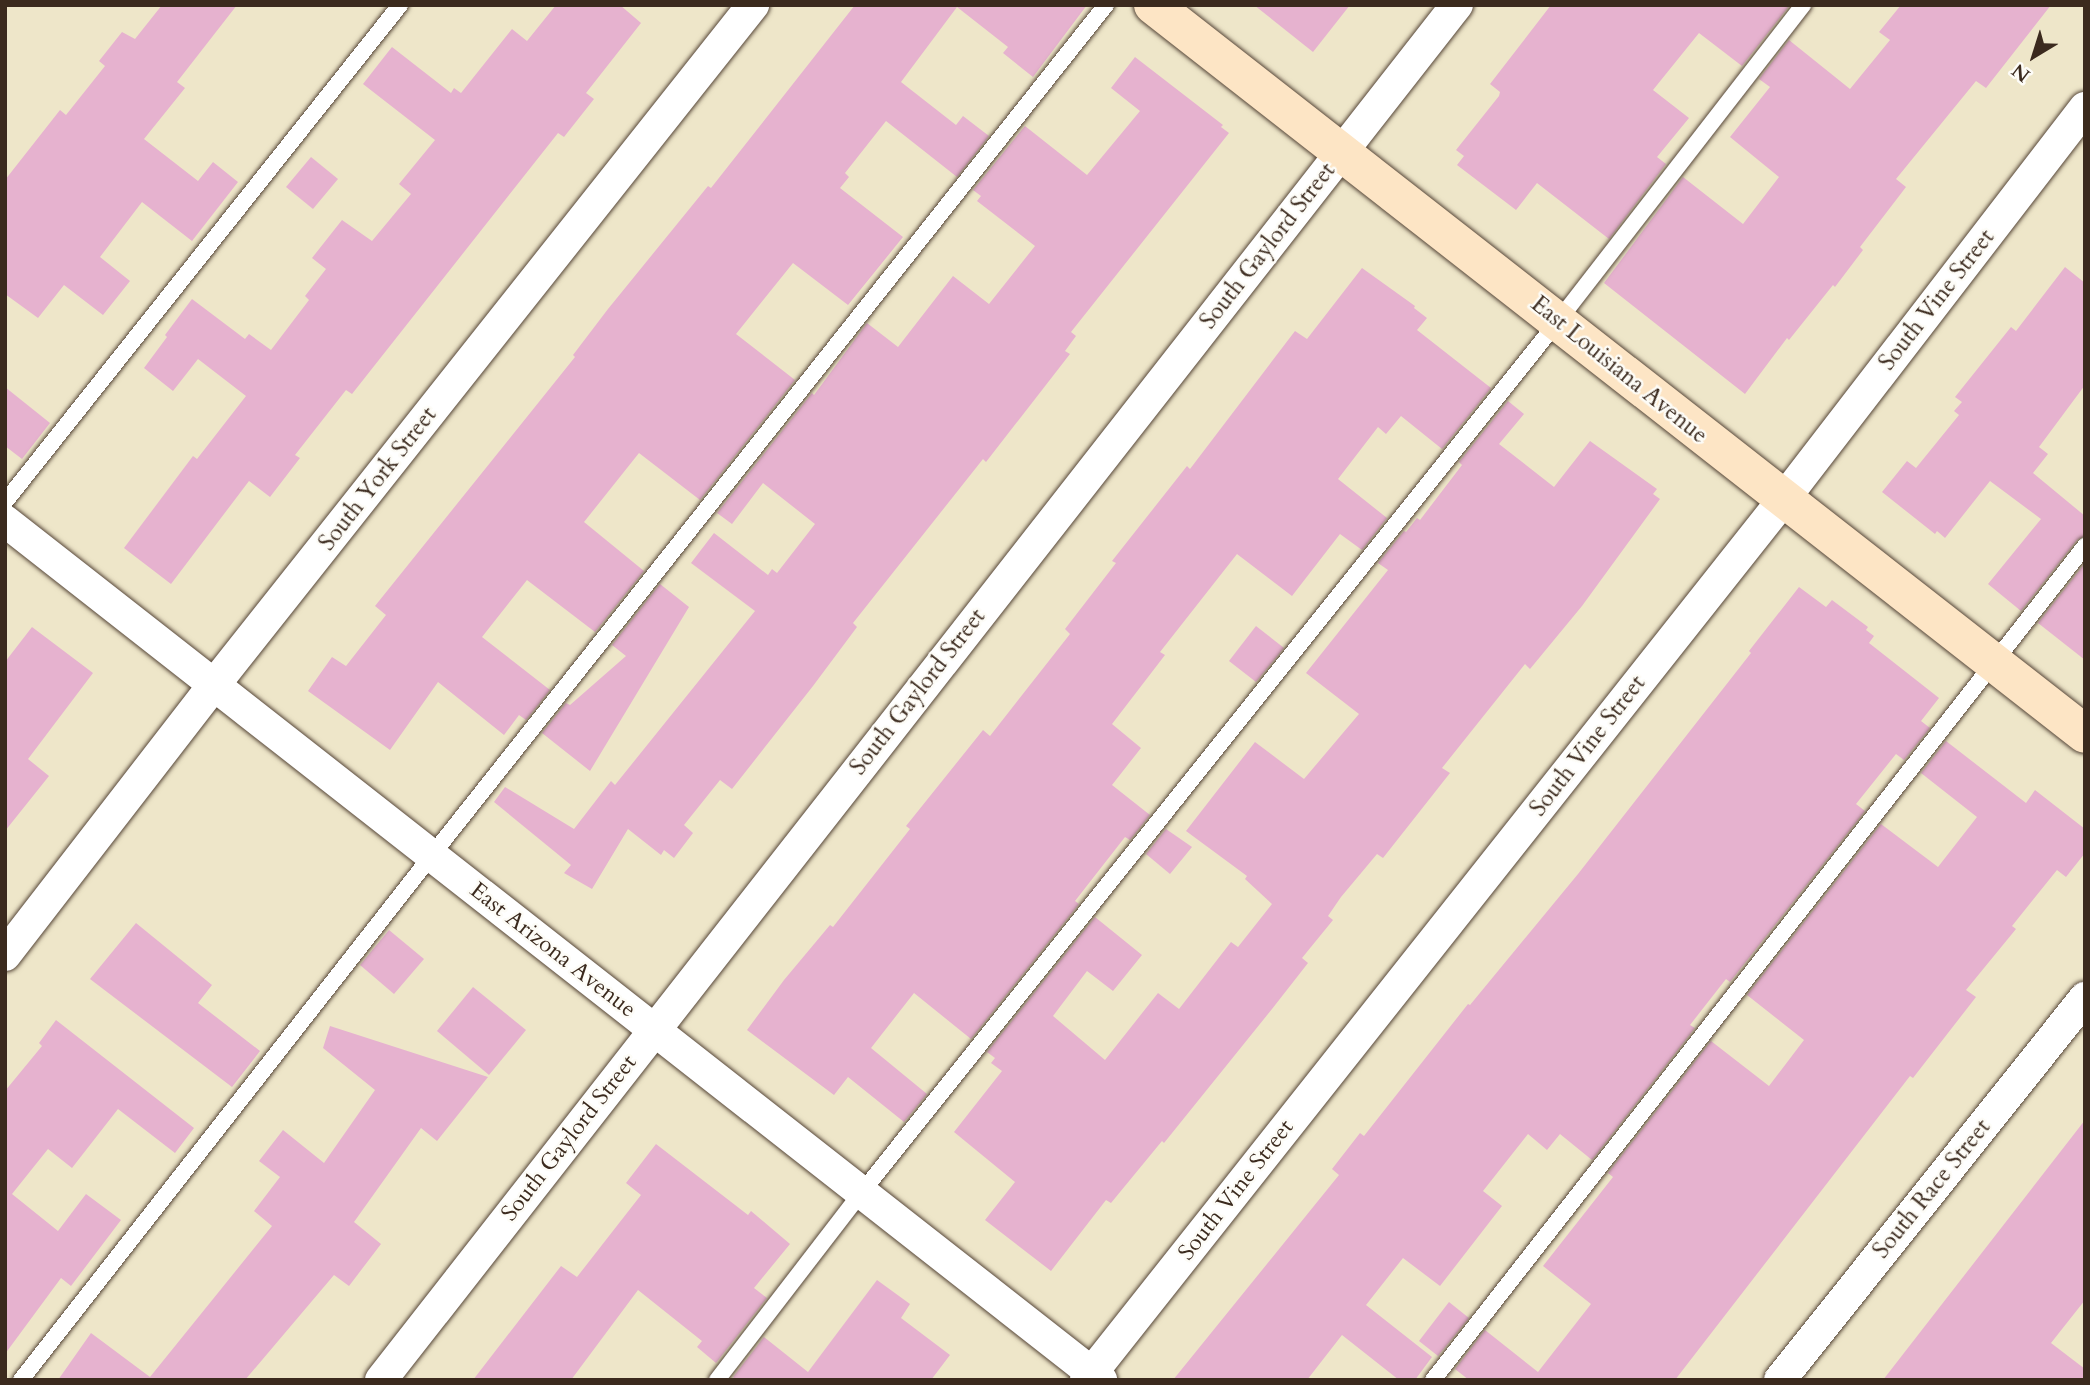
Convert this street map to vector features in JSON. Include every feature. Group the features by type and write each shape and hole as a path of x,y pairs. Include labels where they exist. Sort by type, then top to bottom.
{"street":[{"name":"South York Street","path":"5,954 214,685 753,5"},
{"name":"East Louisiana Avenue","path":"1153,5 2085,734"},
{"name":"South Gaylord Street","path":"381,1380 1457,5"},
{"name":"South Vine Street","path":"1093,1377 1783,500 2085,108"},
{"name":"East Arizona Avenue","path":"5,520 862,1192 1093,1377"},
{"name":"South Race Street","path":"1780,1380 2085,998"}],"lane":[{"path":"5,502 400,5"},
{"path":"21,1380 432,855 1105,5"},
{"path":"717,1380 862,1192 1558,321 1803,5"},
{"path":"1433,1380 2085,546"}],"building":[{"path":"162,5 237,5 177,82 185,88 144,139 198,181 213,162 238,182 192,241 142,202 100,257 130,281 103,315 64,285 38,318 5,294 5,180 60,110 66,115 105,66 99,61 122,32 135,39"},
{"path":"556,5 620,5 641,23 586,93 594,99 564,137 558,133 352,394 346,390 295,455 300,458 270,497 249,481 171,584 124,548 193,456 197,459 246,396 198,359 173,391 144,368 167,337 165,335 192,299 245,339 249,334 271,350 309,300 305,296 326,269 312,258 342,220 372,241 411,194 399,184 435,140 363,84 392,47 451,93 454,88 461,93 512,29 527,41"},
{"path":"855,5 1087,5 1033,77 1003,53 1008,47 957,7 901,82 956,125 963,116 989,136 957,177 886,121 845,173 849,177 840,188 903,237 848,305 793,263 736,334 795,380 700,500 639,453 584,522 644,571 595,632 527,580 482,637 550,690 526,720 519,715 504,735 438,682 390,750 308,691 332,657 346,666 386,615 375,606 575,357 573,355 608,309 708,186 711,188"},
{"path":"1254,5 1350,5 1313,52"},
{"path":"1551,5 1790,5 1742,66 1699,33 1653,90 1689,118 1657,157 1666,164 1609,239 1537,183 1516,210 1457,165 1464,156 1456,150 1499,96 1500,92 1490,84"},
{"path":"1901,5 2051,5 1986,88 1976,81 1896,179 1906,187 1860,247 1863,250 1835,287 1833,285 1789,340 1787,338 1745,394 1604,283 1683,177 1743,224 1779,177 1730,137 1770,87 1759,79 1789,40 1850,89 1890,40 1879,32"},
{"path":"1135,57 1223,125 1221,127 1229,133 1071,332 1076,336 1065,351 1070,354 986,462 983,459 853,623 857,627 732,789 720,780 684,825 693,833 674,858 664,850 661,855 628,829 592,889 564,873 571,865 494,802 505,787 574,829 611,781 615,785 755,611 691,563 714,533 768,575 772,569 777,573 815,524 763,483 732,524 717,513 812,393 814,395 867,323 898,347 953,276 989,304 1035,246 977,201 981,196 973,190 1025,126 1087,175 1140,111 1111,88"},
{"path":"311,157 338,179 313,209 286,187"},
{"path":"2065,267 2085,283 2085,385 2039,447 2048,454 2033,473 2085,516 2085,536 2077,540 2021,611 1988,584 2041,519 1990,481 1945,538 1937,531 1935,534 1882,492 1907,461 1916,468 1959,415 1954,411 1962,402 1955,397 2011,327 2016,331"},
{"path":"1362,268 1415,306 1414,308 1427,318 1417,330 1491,388 1442,449 1401,416 1386,434 1378,427 1338,479 1387,518 1362,550 1340,534 1292,596 1237,554 1160,652 1165,655 1112,724 1141,748 1112,785 1150,815 1130,840 1125,837 1075,901 1079,904 971,1039 914,993 871,1048 927,1094 904,1122 848,1077 834,1095 747,1030 784,980 830,925 833,927 910,829 906,826 983,730 990,736 1070,634 1065,629 1116,563 1112,561 1187,466 1190,469 1295,331 1307,339"},
{"path":"5,387 50,423 22,459 5,446"},
{"path":"1508,401 1524,414 1499,444 1554,487 1590,441 1657,489 1653,494 1660,499 1582,606 1530,669 1525,664 1442,768 1450,773 1383,858 1377,854 1341,897 1328,916 1333,920 1302,958 1308,963 1272,1009 1164,1143 1162,1141 1111,1203 1106,1200 1051,1271 985,1220 1015,1182 954,1132 1002,1071 991,1063 995,1058 987,1052 1095,917 1142,955 1113,991 1087,971 1053,1016 1105,1060 1158,993 1179,1009 1231,942 1238,947 1272,904 1245,879 1247,876 1186,831 1255,742 1304,779 1359,714 1306,673 1388,570 1378,563 1404,531 1406,532 1417,518 1420,520 1462,465 1459,462"},
{"path":"2085,563 2085,660 2038,623"},
{"path":"660,584 689,607 590,771 542,733 566,703 570,705 626,656 612,645"},
{"path":"1799,587 1826,607 1832,600 1868,627 1866,630 1874,636 1869,643 1939,698 1921,721 1930,728 1904,760 1896,754 1856,804 1865,811 1730,982 1726,979 1690,1025 1695,1028 1592,1160 1560,1134 1547,1150 1528,1134 1483,1191 1502,1206 1440,1286 1403,1258 1366,1305 1432,1357 1415,1380 1399,1380 1342,1335 1307,1380 1173,1380 1339,1175 1332,1169 1360,1133 1364,1136 1468,1004 1470,1005 1578,874 1751,653 1749,651"},
{"path":"1256,626 1284,648 1256,682 1229,661"},
{"path":"32,627 93,673 28,759 49,776 5,831 5,662"},
{"path":"1946,741 2026,803 2035,790 2085,829 2085,853 2066,877 2057,870 2012,926 2016,929 1966,990 1976,997 1913,1078 1910,1076 1675,1380 1469,1380 1455,1369 1485,1330 1538,1372 1591,1304 1543,1266 1613,1177 1608,1173 1711,1041 1769,1086 1804,1040 1747,995 1881,824 1938,867 1977,817 1921,773"},
{"path":"1166,829 1192,847 1170,874 1146,854"},
{"path":"136,923 212,985 198,1003 260,1051 232,1087 90,979"},
{"path":"389,930 424,959 394,994 360,965"},
{"path":"473,987 526,1030 489,1075 437,1031"},
{"path":"56,1020 194,1128 175,1153 118,1109 72,1168 48,1149 12,1194 58,1231 86,1194 121,1220 71,1286 61,1278 5,1354 5,1091 42,1046 39,1043"},
{"path":"330,1026 488,1077 437,1141 421,1128 354,1222 381,1244 349,1286 334,1275 245,1380 58,1380 91,1333 150,1377 272,1226 254,1211 280,1177 259,1161 283,1130 324,1163 375,1090 323,1048"},
{"path":"2085,1120 2085,1300 2051,1343 2085,1369 2085,1380 1883,1380"},
{"path":"656,1144 748,1215 751,1211 790,1244 754,1288 767,1298 716,1363 697,1347 702,1341 638,1290 571,1380 473,1380 561,1266 577,1277 641,1195 626,1183"},
{"path":"877,1280 910,1304 901,1318 950,1355 931,1380 736,1380 733,1377 764,1337 808,1372"},
{"path":"1449,1302 1469,1318 1438,1356 1419,1341"}]}
